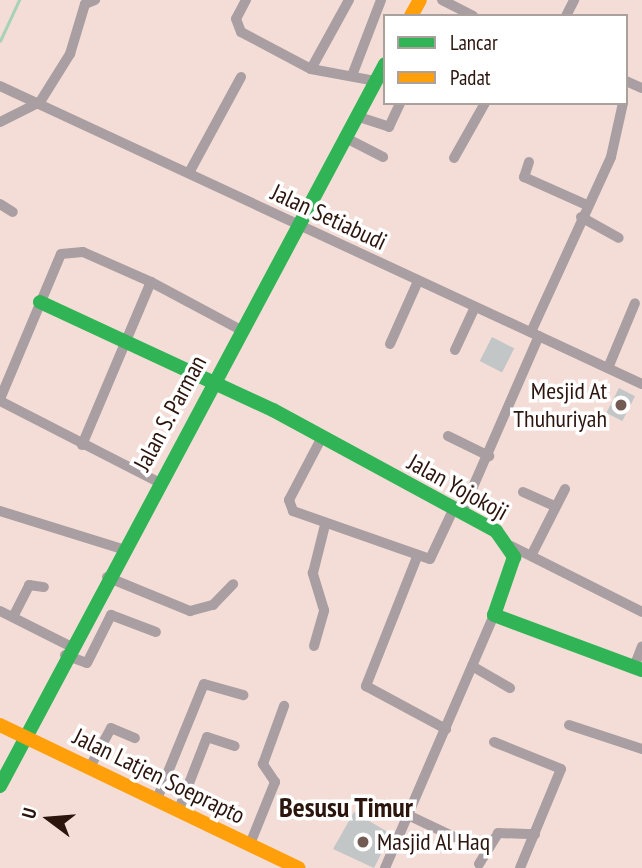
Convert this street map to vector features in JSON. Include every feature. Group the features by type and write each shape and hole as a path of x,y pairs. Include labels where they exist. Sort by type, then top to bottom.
{"street":[{"path":"246,0 236,19 241,32 311,69 353,73 375,81"},
{"path":"311,69 349,0"},
{"path":"353,73 381,0"},
{"path":"442,0 469,14"},
{"path":"0,122 40,102 70,54 88,1"},
{"name":"Jalan S. Parman","path":"0,786 26,738 67,650 213,381 293,226 383,67"},
{"path":"190,171 241,76"},
{"path":"628,82 642,88"},
{"name":"Jalan Setiabudi","path":"0,86 190,171 293,226 642,384"},
{"path":"356,116 389,127 399,105"},
{"path":"454,158 484,105"},
{"path":"321,439 289,499 293,511 417,557 435,557 489,456 581,217 613,151 623,105"},
{"path":"344,137 383,157"},
{"path":"529,162 524,177 587,205"},
{"path":"0,204 13,212"},
{"path":"581,217 619,237"},
{"path":"370,259 377,248"},
{"path":"158,482 82,445 0,400 40,302 68,250 151,282 239,329"},
{"path":"390,344 418,281"},
{"path":"82,445 151,282"},
{"name":"Jalan Yojokoji","path":"40,302 213,381 458,510 511,546 513,564 494,615"},
{"path":"608,368 635,303"},
{"path":"455,350 475,307"},
{"path":"448,436 489,456"},
{"path":"532,554 554,506 565,489"},
{"path":"523,492 554,506"},
{"path":"0,510 122,549"},
{"path":"314,646 324,610 313,573 325,525"},
{"path":"511,546 532,554 642,612"},
{"path":"417,557 366,686 446,729"},
{"path":"107,577 190,611 213,605 233,584"},
{"path":"13,617 29,585 44,587"},
{"path":"91,607 156,632"},
{"path":"0,611 87,663 111,615"},
{"path":"385,868 410,816 494,615 638,669 642,646"},
{"path":"472,666 510,688"},
{"path":"157,799 204,684 243,695"},
{"path":"250,844 275,782 263,764 284,706"},
{"name":"Jalan Latjen Soeprapto","path":"0,725 298,868"},
{"path":"569,726 642,749"},
{"path":"90,767 111,728 135,737"},
{"path":"178,809 207,737 235,746"},
{"path":"494,742 561,769 520,868"},
{"path":"410,816 454,837"},
{"path":"479,864 498,833 535,834"}],"building":[{"path":"492,337 514,348 502,372 480,361"},
{"name":"Mesjid At Thuhuriyah","path":"619,388 635,396 622,421 606,413"},
{"name":"Masjid Al Haq","path":"354,812 391,834 374,868 333,849"}],"waterway":[{"path":"0,41 19,0"}],"traffic: fast":[{"path":"0,786 383,68"},
{"path":"40,302 273,410 496,531 514,557 494,615 642,670"}],"traffic: slow":[{"path":"412,14 420,0"},
{"path":"0,725 298,868"}],"place":[{"name":"Mesjid At Thuhuriyah","path":"621,405"},
{"name":"Masjid Al Haq","path":"363,842"}],"district":[{"name":"Besusu Timur","path":"346,807"}]}
